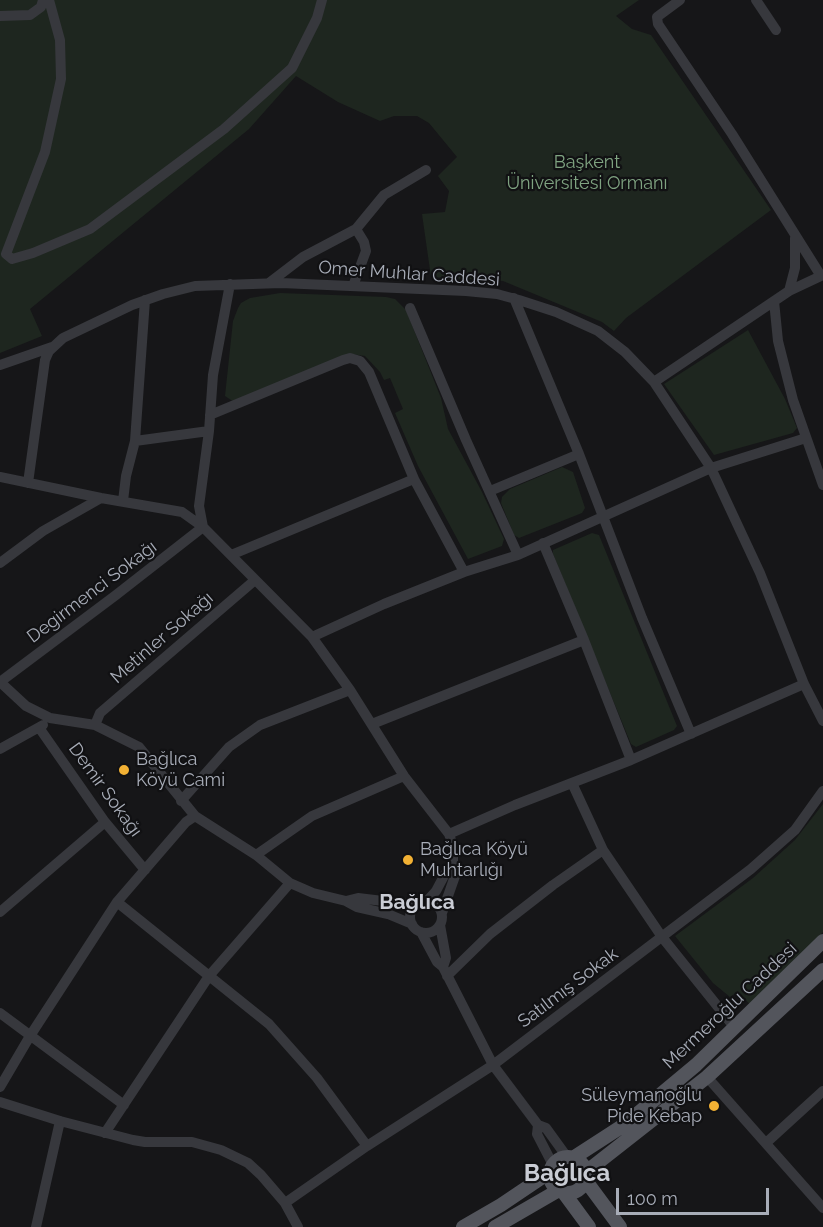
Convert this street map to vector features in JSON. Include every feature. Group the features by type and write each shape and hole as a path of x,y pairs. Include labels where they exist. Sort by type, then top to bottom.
{"main road":[{"name":"Mermeroğlu Caddesi","path":"570,1157 624,1125 696,1065 823,941"},
{"name":"Mermeroğlu Caddesi","path":"586,1176 707,1077 823,970"},
{"path":"463,1227 501,1205 551,1169 557,1161 570,1157 583,1165 586,1176 620,1227"},
{"path":"551,1169 552,1184 589,1227"},
{"path":"495,1227 561,1192 576,1191 586,1176"}],"street":[{"path":"0,16 30,15 41,7 44,0"},
{"path":"49,0 60,40 61,79 45,152 6,254 12,259 33,253 90,229 224,129 292,68 317,18 322,0"},
{"path":"654,382 789,291 822,275 658,24 657,16 680,0"},
{"path":"756,0 776,30"},
{"path":"269,283 303,257 357,229 384,195 426,170"},
{"path":"353,286 366,251 357,229"},
{"path":"789,291 795,268 795,234"},
{"name":"Omer Muhlar Caddesi","path":"0,365 52,348 72,333 146,300 178,289 230,284 269,283 466,291 497,294 556,312 598,331 625,352 654,382 711,468 760,573 804,684 823,722"},
{"path":"203,527 199,506 209,431 213,375 230,284"},
{"path":"514,298 691,734"},
{"path":"123,501 126,476 135,441 146,300"},
{"path":"774,301 778,341 793,400 823,485"},
{"path":"410,308 518,555"},
{"path":"28,483 45,360 52,348"},
{"path":"210,416 331,364 350,358 365,365 414,479 464,572"},
{"path":"135,441 209,431"},
{"path":"312,637 384,604 464,572 518,555 711,468 806,438"},
{"path":"490,491 579,454"},
{"path":"0,477 182,512 203,527 312,637 350,690 404,776 450,834 455,876 440,925 446,958 445,972"},
{"path":"231,555 414,479"},
{"path":"0,563 43,531 101,498"},
{"name":"Degirmenci Sokağı","path":"0,682 117,595 203,527"},
{"path":"543,543 631,760"},
{"name":"Metinler Sokağı","path":"95,725 100,713 255,580"},
{"path":"372,724 584,640"},
{"path":"0,682 26,706 50,718 95,725 139,747 195,816 256,855 290,883 313,893 388,914 412,924 421,932 445,972 493,1065 538,1125 546,1128 570,1157"},
{"path":"450,834 514,805 631,760 804,684"},
{"path":"181,801 229,747 260,725 350,690"},
{"path":"0,750 40,729 50,718"},
{"name":"Demir Sokağı","path":"40,729 105,822 145,870"},
{"path":"256,855 312,816 404,776"},
{"path":"572,783 603,850 662,938 735,1028"},
{"name":"Satılmış Sokak","path":"285,1203 493,1065 662,938 787,839 823,791"},
{"path":"0,1086 117,902 186,822 195,816"},
{"path":"0,912 105,822"},
{"path":"445,972 553,885 603,850"},
{"path":"346,901 358,898 416,905 427,901 453,866"},
{"path":"105,1133 209,976 290,883"},
{"path":"427,901 435,903 442,913"},
{"path":"117,902 269,1024 317,1078 368,1146"},
{"path":"412,924 410,916 416,905"},
{"path":"421,932 434,931 440,925"},
{"path":"0,1013 124,1105"},
{"path":"707,1077 823,1208"},
{"path":"766,1143 823,1091"},
{"path":"0,1102 60,1121 145,1142 192,1142 221,1150 248,1163 276,1191 298,1227"},
{"path":"36,1227 60,1121"},
{"path":"538,1125 537,1134 551,1169"}],"green space":[{"name":"Başkent Üniversitesi Ormanı","path":"0,0 639,0 616,16 632,29 651,35 771,210 626,318 614,331 602,322 503,281 431,277 422,214 445,212 449,191 438,176 457,157 429,123 417,116 394,116 380,121 338,102 296,76 249,129 30,309 42,336 0,353"},
{"path":"280,293 386,297 395,299 406,310 441,398 448,429 504,539 502,546 468,559 418,466 395,413 403,409 390,378 384,380 380,372 365,356 351,354 234,402 225,396 233,321 238,308 241,303 250,298"},
{"path":"748,330 785,399 797,428 793,433 714,455 664,384"},
{"path":"562,467 573,472 585,508 582,513 519,538 514,535 501,503 502,497 510,489"},
{"path":"592,533 599,535 677,726 674,730 636,747 631,744 553,554 553,550"},
{"path":"823,804 823,932 752,1006 737,992 730,997 713,983 675,936 753,878 795,840"}],"place":[{"name":"Bağlıca Köyü Cami","path":"124,770"},
{"name":"Bağlıca Köyü Muhtarlığı","path":"408,860"},
{"name":"Süleymanoğlu Pide Kebap","path":"714,1106"}],"district":[{"name":"Bağlıca","path":"417,903"},
{"name":"Bağlıca","path":"567,1174"}]}
